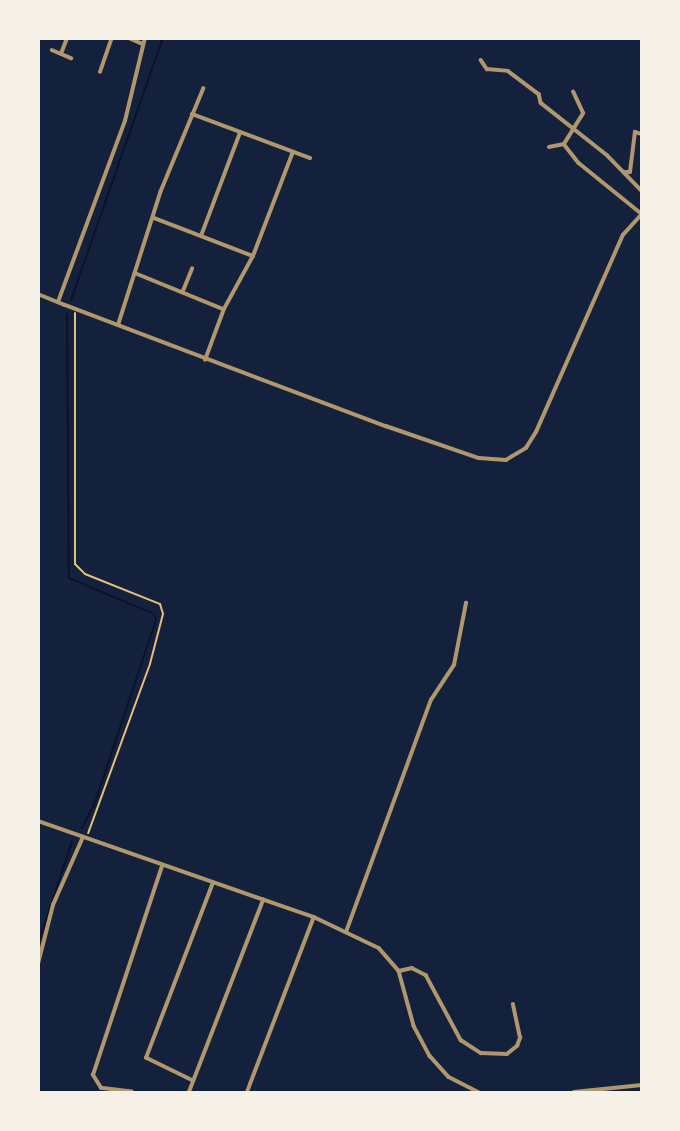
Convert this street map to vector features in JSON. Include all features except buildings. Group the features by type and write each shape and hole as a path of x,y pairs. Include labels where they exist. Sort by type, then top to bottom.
{"street":[{"path":"61,54 67,38"},
{"path":"100,72 111,38"},
{"path":"129,38 143,44"},
{"path":"58,302 125,121 145,38"},
{"path":"51,50 71,58"},
{"path":"481,60 487,69 514,74 625,172 642,191"},
{"path":"118,325 154,218 203,89"},
{"path":"549,147 564,144 583,113 573,92"},
{"path":"192,114 310,158"},
{"path":"201,236 240,132"},
{"path":"625,172 630,172 635,132 642,134"},
{"path":"38,295 205,360 466,454 506,460 520,454 536,432 623,234 642,214 579,163 564,144"},
{"path":"205,360 224,310 253,256 293,152"},
{"path":"154,218 253,256"},
{"path":"183,291 192,269"},
{"path":"135,273 224,310"},
{"path":"346,932 422,723 454,665 466,603"},
{"path":"38,821 314,917 379,948 399,971 414,1026 430,1056 449,1077 478,1093"},
{"path":"38,964 54,905 85,838"},
{"path":"132,1093 101,1088 93,1075 162,866"},
{"path":"193,1081 146,1058 213,883"},
{"path":"189,1093 263,900"},
{"path":"247,1093 314,917"},
{"path":"399,971 412,968 426,975 461,1040 481,1052 507,1054 517,1045 520,1038 513,1006"},
{"path":"574,1093 642,1085"}],"path":[{"path":"77,309 73,322 75,564 85,574 160,604 163,614 150,664 85,838"}],"waterway":[{"path":"71,300 163,38"},
{"path":"67,314 69,578 154,614 156,620 94,805 82,828"},
{"path":"38,944 72,841"}]}
